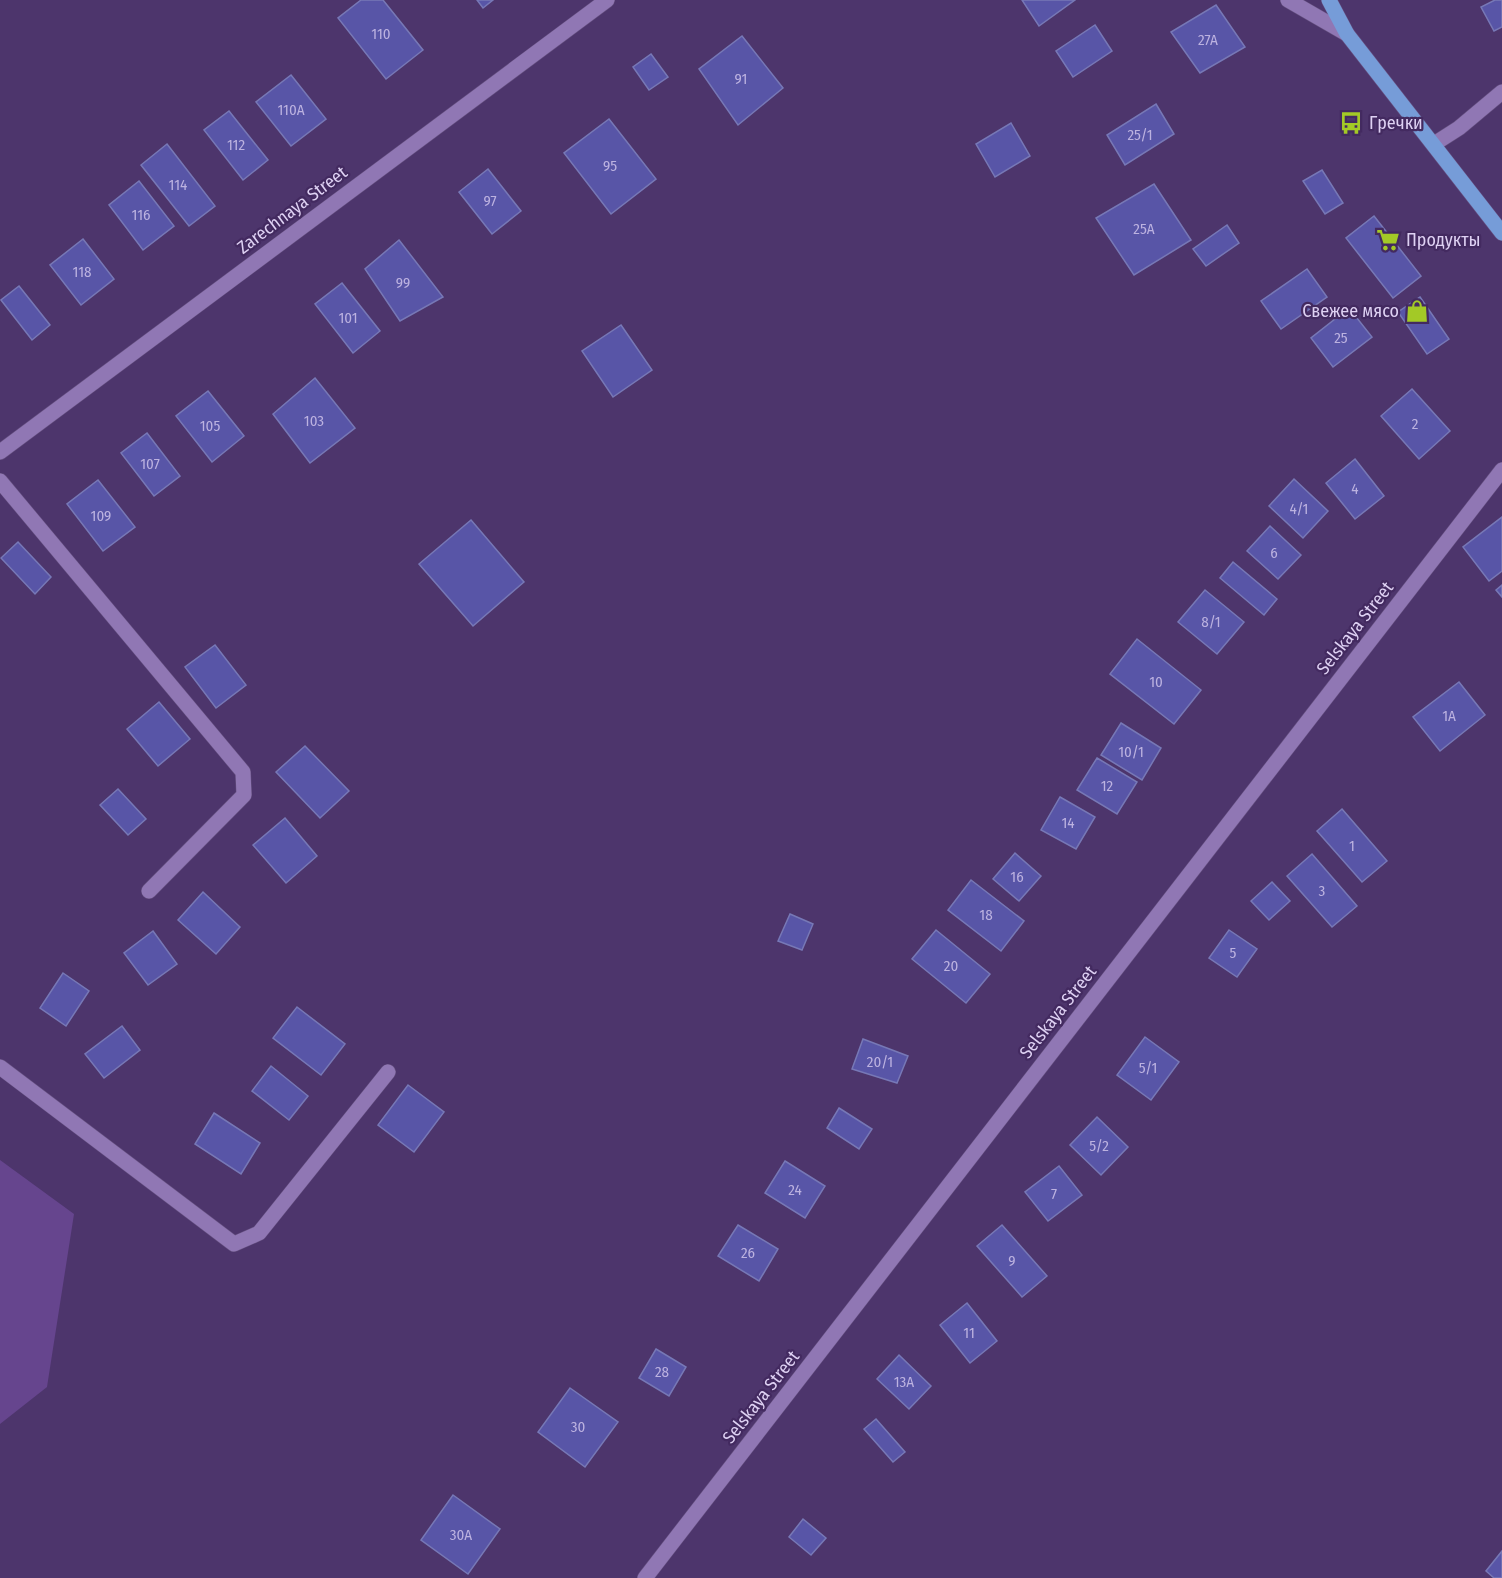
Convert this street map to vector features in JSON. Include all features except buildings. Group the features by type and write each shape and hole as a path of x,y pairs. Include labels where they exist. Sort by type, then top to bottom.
{"main road":[{"path":"1329,0 1347,34 1502,233"}],"street":[{"name":"Zarechnaya Street","path":"0,452 607,0"},
{"path":"1288,0 1347,34"},
{"path":"1434,144 1459,128 1502,92"},
{"name":"Selskaya Street","path":"645,1578 1502,470"},
{"path":"0,481 243,772 244,795 149,891"},
{"path":"0,1067 234,1244 259,1233 388,1072"}],"shaded area":[{"path":"0,1160 74,1214 47,1387 0,1424"}],"place":[{"name":"Гречки","path":"1351,123"},
{"name":"Продукты","path":"1388,240"},
{"name":"Свежее мясо","path":"1417,311"}]}
